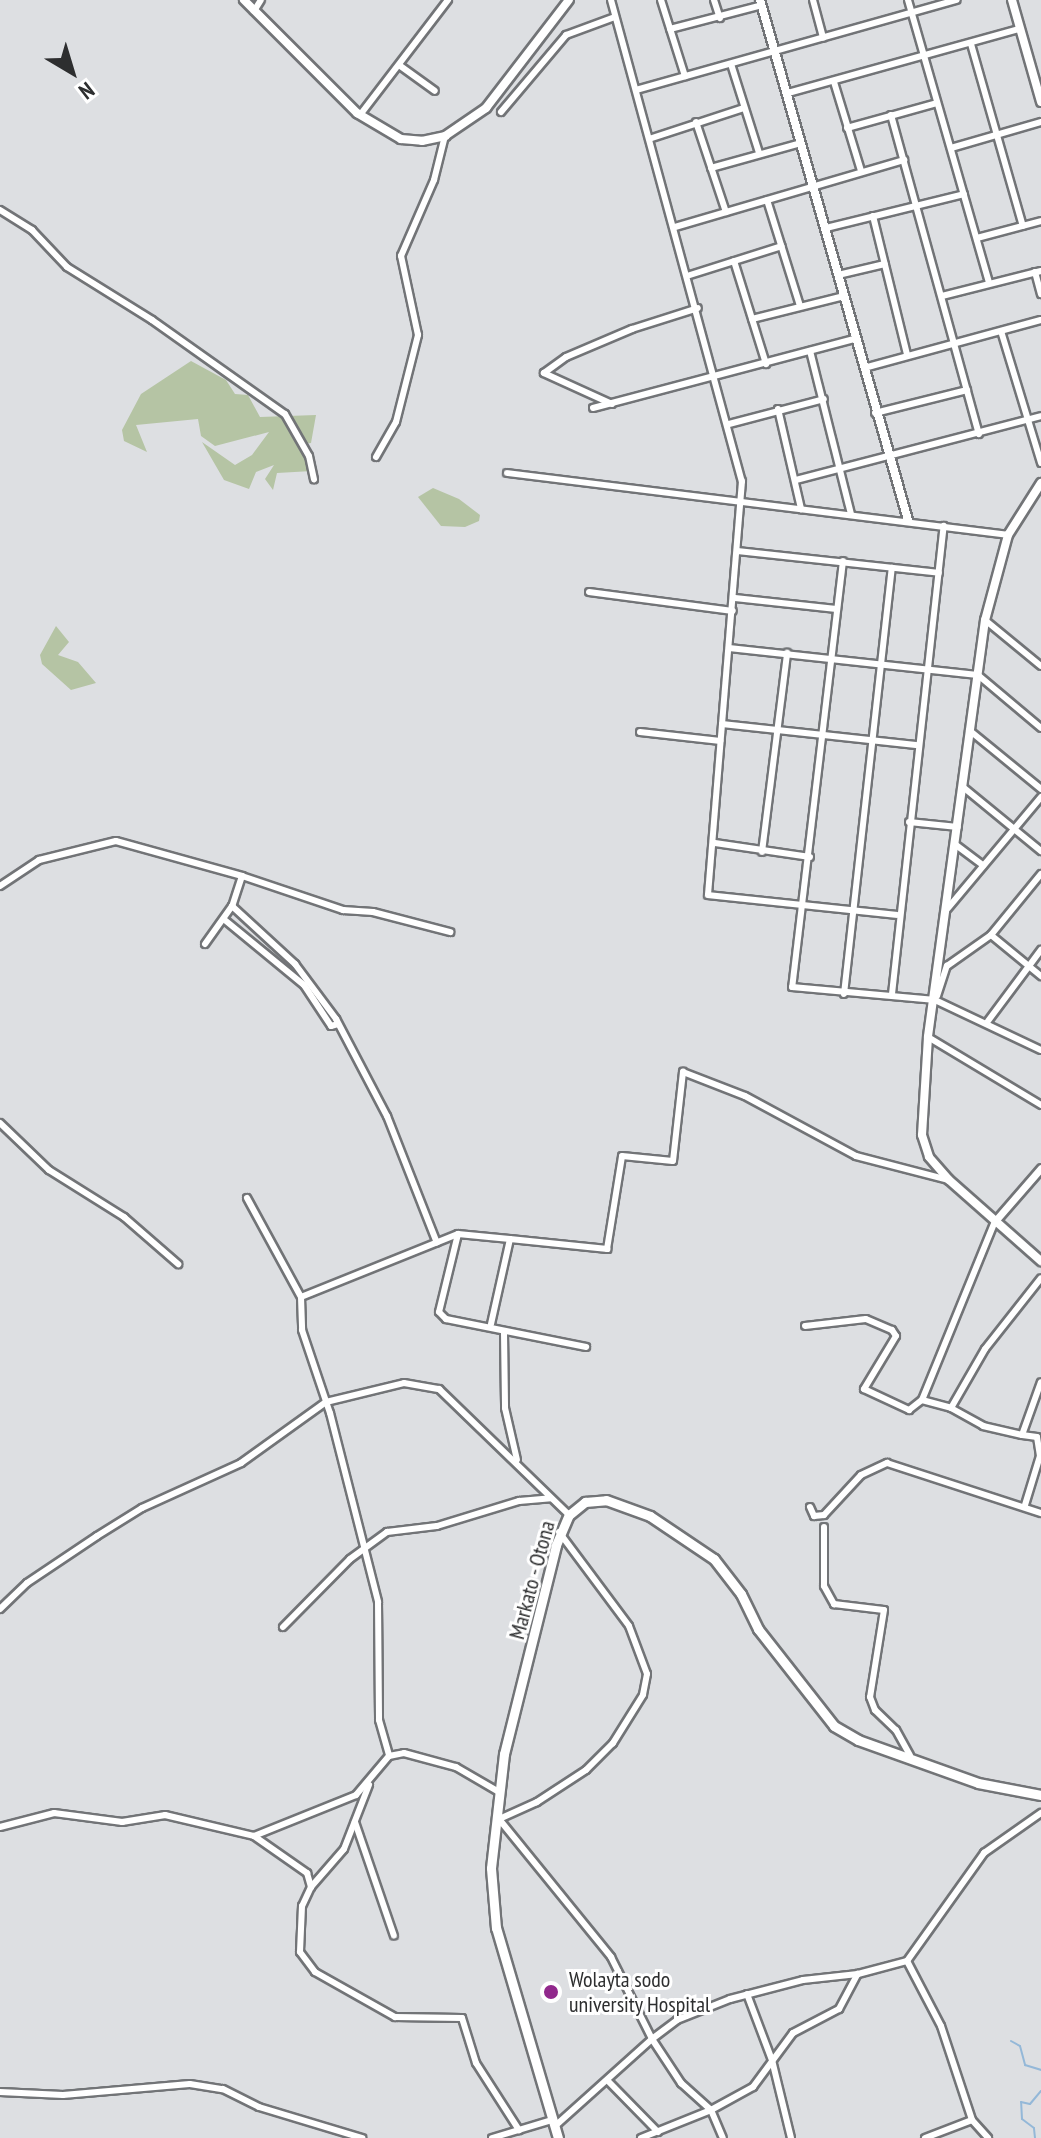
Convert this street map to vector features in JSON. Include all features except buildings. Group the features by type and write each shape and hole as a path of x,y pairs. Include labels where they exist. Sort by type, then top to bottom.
{"main road":[{"path":"244,0 360,115 401,139 445,136 494,99 569,0"},
{"path":"1012,0 1041,102"},
{"path":"761,3 826,228 887,458 908,520"},
{"path":"1039,488 1008,535 985,620 928,1037 922,1135 929,1157 949,1180 1041,1261"},
{"name":"Markato - Otona","path":"558,2138 496,1928 491,1868 499,1819 499,1792 559,1532 569,1515 585,1502 606,1500 650,1516 714,1559 741,1594 758,1629 834,1726 858,1740 910,1755 978,1783 1041,1795"}],"street":[{"path":"254,11 261,0"},
{"path":"360,115 448,0"},
{"path":"612,0 718,378 743,504 708,895 897,915"},
{"path":"661,0 685,76"},
{"path":"714,0 720,18"},
{"path":"813,0 823,38"},
{"path":"908,0 989,283"},
{"path":"636,90 957,0"},
{"path":"670,29 720,18 761,3"},
{"path":"501,112 566,35 615,17"},
{"path":"788,93 1019,29"},
{"path":"971,44 1023,226"},
{"path":"731,64 759,153"},
{"path":"399,65 435,91"},
{"path":"834,82 861,171"},
{"path":"847,128 937,103"},
{"path":"652,138 744,108"},
{"path":"891,115 919,205 979,434"},
{"path":"696,122 726,212"},
{"path":"951,148 1041,122"},
{"path":"376,457 396,422 418,335 401,256 434,180 445,136"},
{"path":"711,168 801,143"},
{"path":"675,227 904,160"},
{"path":"826,228 964,194"},
{"path":"767,200 800,306"},
{"path":"0,210 32,230 67,267 152,320 285,414 309,456 314,479"},
{"path":"873,216 907,354"},
{"path":"977,238 1041,221"},
{"path":"690,275 782,246"},
{"path":"734,261 766,364"},
{"path":"838,275 885,264"},
{"path":"942,296 1038,272 1041,294"},
{"path":"752,319 844,296"},
{"path":"613,404 544,373 566,357 632,329 698,308"},
{"path":"864,368 1041,320"},
{"path":"1001,331 1041,463"},
{"path":"593,408 718,378 855,339"},
{"path":"810,351 843,470 851,514"},
{"path":"875,413 967,390"},
{"path":"729,424 824,399"},
{"path":"778,409 801,509"},
{"path":"796,480 1041,416"},
{"path":"507,473 743,504 908,520 1008,535"},
{"path":"892,994 897,915 944,526"},
{"path":"738,551 939,573"},
{"path":"843,561 805,905 792,987 935,1000 988,1021 1041,1050"},
{"path":"844,994 869,741 892,568"},
{"path":"589,592 733,611"},
{"path":"735,598 836,609"},
{"path":"985,620 1041,666"},
{"path":"729,648 978,675 1041,728"},
{"path":"762,852 787,653"},
{"path":"722,724 916,745"},
{"path":"969,730 1041,789"},
{"path":"640,732 720,741"},
{"path":"963,787 1041,851"},
{"path":"948,908 1041,797"},
{"path":"909,822 958,827"},
{"path":"0,886 39,860 116,841 242,876 343,910 373,912 450,932"},
{"path":"715,843 810,857"},
{"path":"956,845 983,865"},
{"path":"935,1000 947,966 991,935 1041,874"},
{"path":"205,944 226,921 242,876"},
{"path":"232,906 295,964 338,1024 387,1116 437,1243"},
{"path":"226,921 304,985 331,1026 338,1024"},
{"path":"991,935 1041,976"},
{"path":"988,1021 1041,950"},
{"path":"928,1037 1041,1105"},
{"path":"301,1297 458,1234 607,1249 622,1156 673,1161 683,1072 745,1096 856,1156 949,1180"},
{"path":"0,1121 49,1170 124,1217 178,1264"},
{"path":"805,1326 866,1319 892,1330 896,1336 864,1389 909,1410 922,1400 995,1221 1041,1168"},
{"path":"247,1198 301,1297 302,1330 326,1402 378,1602 379,1720 389,1756"},
{"path":"458,1234 439,1312 459,1323 491,1324 504,1333 586,1347"},
{"path":"491,1324 510,1239"},
{"path":"951,1408 985,1349 1041,1278"},
{"path":"504,1333 508,1433 521,1467"},
{"path":"1022,1435 1041,1382"},
{"path":"0,1609 27,1583 119,1522 241,1463 326,1402 404,1383 439,1389 569,1515"},
{"path":"922,1400 951,1408 983,1426 1037,1437 1040,1456 1025,1505"},
{"path":"810,1507 814,1516 824,1515 861,1475 887,1463 1025,1505 1041,1513"},
{"path":"283,1627 364,1547 387,1532 551,1498"},
{"path":"824,1527 824,1586 834,1604 884,1610 870,1697 875,1710 896,1730 910,1755"},
{"path":"559,1532 629,1626 645,1664 645,1685 627,1724 586,1770 537,1802 499,1819 611,1957 652,2039 681,2083 711,2110 723,2138"},
{"path":"389,1756 429,1757 499,1792"},
{"path":"389,1756 369,1785 344,1849 311,1887 302,1906 300,1952 315,1972 395,2017 462,2018 476,2063 519,2130"},
{"path":"254,1836 329,1808 369,1785"},
{"path":"0,1827 54,1813 122,1822 165,1815 254,1836 307,1873 311,1887"},
{"path":"492,2138 553,2124 609,2082 652,2039 677,2020 747,1994 858,1974 907,1961 984,1853 1041,1813"},
{"path":"355,1822 394,1936"},
{"path":"907,1961 941,2026 972,2120 988,2138"},
{"path":"641,2138 711,2110 753,2087 793,2033 839,2009 858,1974"},
{"path":"747,1994 772,2060 791,2138"},
{"path":"609,2082 658,2132"},
{"path":"0,2092 63,2095 190,2084 223,2089 259,2107 362,2138"},
{"path":"925,2138 972,2120"}],"green space":[{"path":"191,361 226,380 235,394 248,395 260,417 316,415 311,443 297,445 312,471 277,473 273,490 265,479 274,465 256,472 249,489 224,480 202,442 235,465 252,455 269,432 215,446 201,436 198,419 136,425 147,452 124,441 122,430 141,394"},
{"path":"433,488 459,499 480,515 479,521 465,527 441,526 418,497"},
{"path":"56,626 69,642 58,655 78,662 96,683 71,690 42,664 40,655"}],"waterway":[{"path":"1011,2041 1020,2046 1025,2065 1041,2070"},
{"path":"1035,2138 1034,2128 1022,2119 1021,2102 1030,2104 1041,2091"}],"place":[{"name":"Wolayta sodo university Hospital","path":"551,1992"}]}
